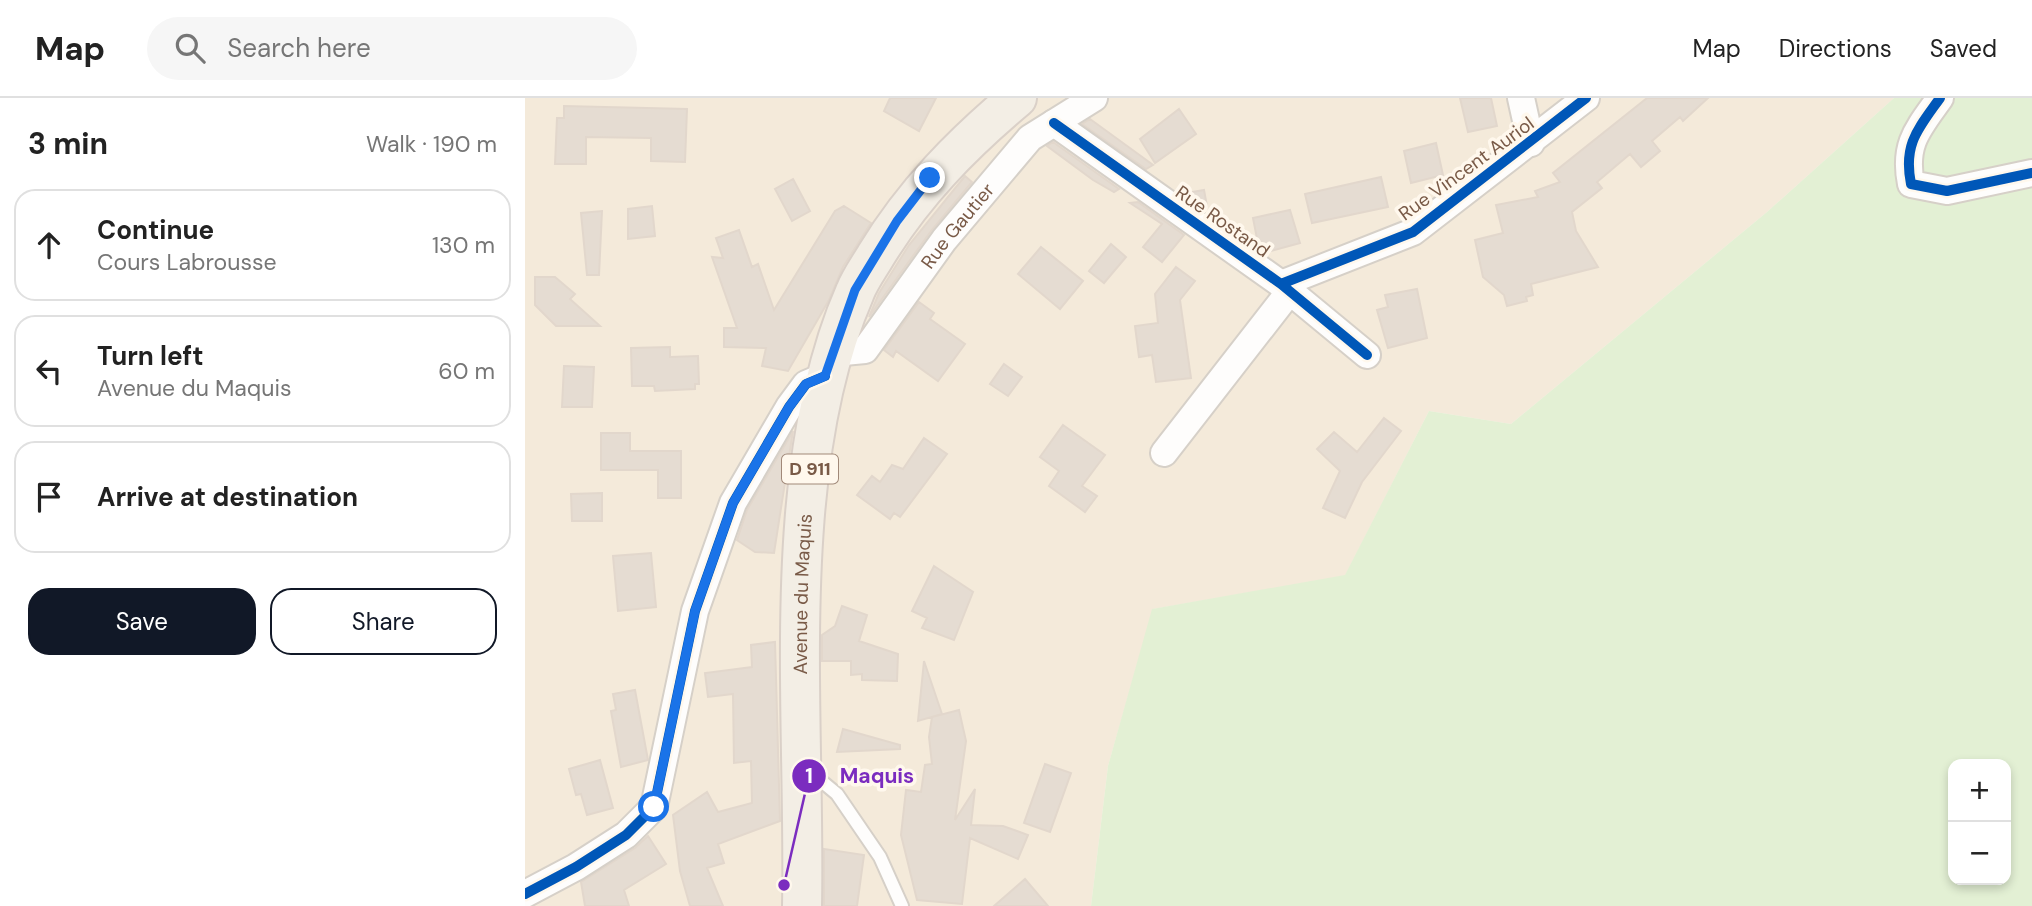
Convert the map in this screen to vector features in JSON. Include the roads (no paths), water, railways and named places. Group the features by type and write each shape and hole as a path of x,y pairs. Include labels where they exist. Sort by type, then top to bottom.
{"main road":[{"name":"Avenue du Maquis","path":"802,906 802,593 809,475 829,365 855,290 897,221 930,178 1017,98"}],"street":[{"name":"Rue Gautier","path":"829,365 865,350 953,230 1030,138 1094,98"},
{"path":"1521,98 1531,143"},
{"name":"Rue Vincent Auriol","path":"1286,288 1413,232 1586,98"},
{"path":"1940,98 1917,130 1906,161 1911,184 1947,191 2032,173"},
{"name":"Rue Rostand","path":"1054,123 1286,288 1367,355"},
{"path":"1164,453 1286,288"},
{"path":"526,892 576,867 626,835 654,807 695,611 733,503 789,407 806,384 829,365"}],"lane":[{"path":"802,766 838,794 880,856 902,906"}],"place":[{"name":"Maquis","path":"784,885"}]}
